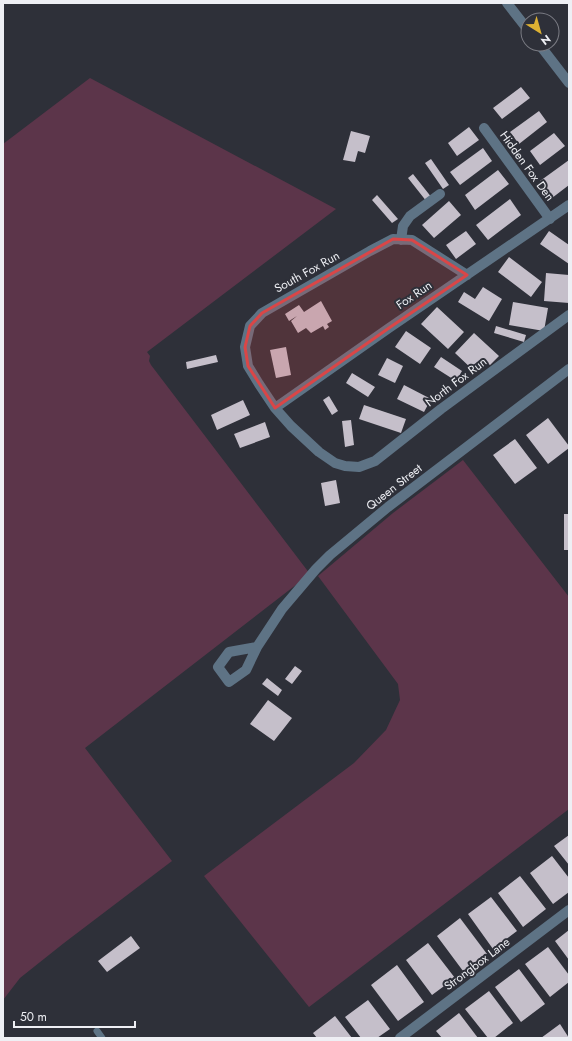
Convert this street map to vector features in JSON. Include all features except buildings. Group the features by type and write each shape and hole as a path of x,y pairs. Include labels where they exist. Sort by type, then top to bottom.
{"street":[{"path":"507,3 520,20"},
{"path":"545,52 569,83"},
{"name":"Hidden Fox Den","path":"484,128 550,219"},
{"path":"401,240 403,226 410,216 440,194"},
{"name":"Fox Run","path":"276,408 382,332 569,205"},
{"name":"South Fox Run","path":"276,408 248,366 245,347 250,326 262,313 393,239 412,240 466,275"},
{"name":"North Fox Run","path":"276,408 291,426 319,452 335,463 345,466 358,467 375,461 441,409 569,315"},
{"name":"Queen Street","path":"257,647 282,609 316,568 330,555 388,507 569,369"},
{"name":"Strongbox Lane","path":"400,1038 569,910"}],"lane":[{"path":"96,1031 102,1038"}],"highlighted area":[{"path":"393,239 412,240 467,275 389,328 275,408 248,366 245,347 250,326 262,313"}],"shaded area":[{"path":"90,78 336,209 147,352 150,356 149,361 151,365 310,574 85,748 172,861 20,978 3,1000 3,144"},
{"path":"463,460 569,597 569,809 309,1007 204,876 354,763 386,730 400,700 398,684 318,576 393,513"}]}
